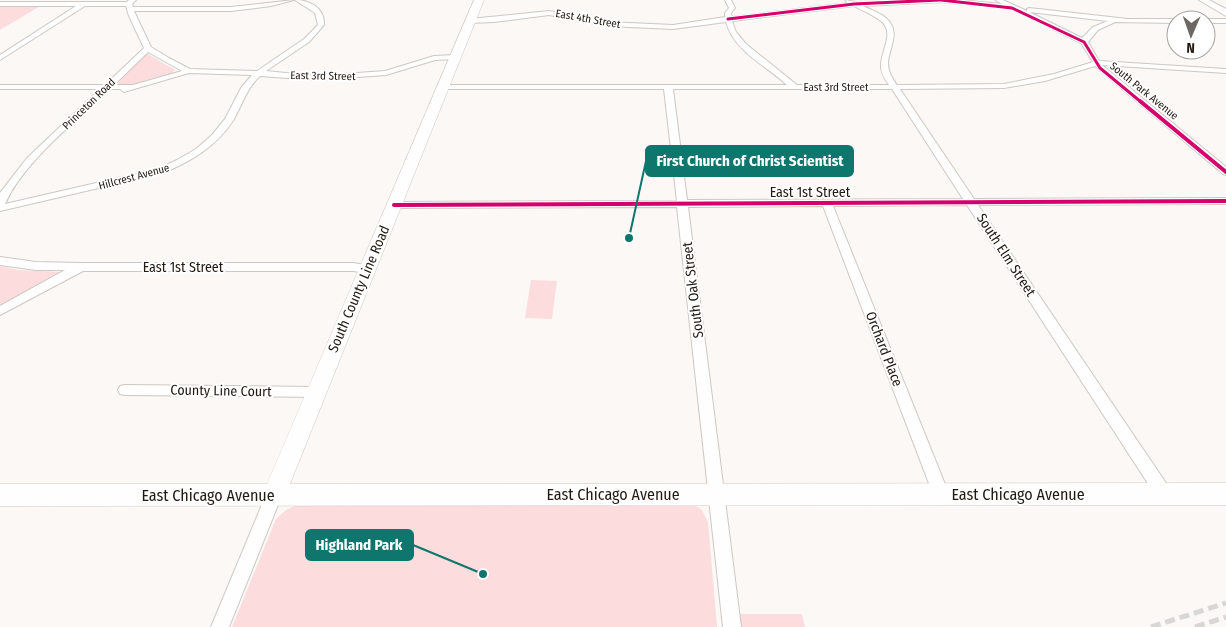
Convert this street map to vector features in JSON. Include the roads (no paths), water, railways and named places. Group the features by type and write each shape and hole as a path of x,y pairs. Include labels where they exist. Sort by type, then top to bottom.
{"main road":[{"name":"South County Line Road","path":"274,495 478,0"},
{"name":"East Chicago Avenue","path":"0,495 1226,494"}],"street":[{"path":"0,4 131,4 236,10 269,6 292,0"},
{"name":"Hillcrest Avenue","path":"0,208 113,184 160,171 198,152 222,130 244,88 258,73 276,59 312,37 321,25 321,15 298,0"},
{"path":"728,0 732,8 728,13 729,26 740,43 794,87"},
{"name":"East 4th Street","path":"648,27 731,10 835,0"},
{"name":"East 4th Street","path":"903,0 914,1"},
{"name":"East 4th Street","path":"470,21 554,13 606,24 648,27 685,26 747,15 851,2 941,0 1119,20 1166,21"},
{"path":"998,0 1084,42"},
{"path":"1203,0 1226,13"},
{"name":"South Elm Street","path":"851,2 883,19 890,27 891,42 884,61 884,67 1164,494"},
{"path":"0,58 84,4"},
{"path":"131,4 148,48"},
{"name":"East 4th Street","path":"1084,42 1087,34 1094,28 1119,20"},
{"name":"South Park Avenue","path":"1084,42 1096,63 1226,172"},
{"name":"East 3rd Street","path":"148,48 188,71"},
{"name":"Princeton Road","path":"0,204 5,193 30,160 148,48"},
{"name":"East 3rd Street","path":"88,106 132,87 188,71 258,73 315,78 363,76 386,73 434,58 455,57"},
{"name":"East 3rd Street","path":"443,87 1001,86 1073,72 1096,63 1226,71"},
{"name":"South Oak Street","path":"668,86 732,627"},
{"name":"East 3rd Street","path":"0,87 132,87"},
{"name":"East 1st Street","path":"394,205 1226,201"},
{"name":"Orchard Place","path":"827,203 942,494"},
{"name":"East 1st Street","path":"0,261 36,266 81,267 353,267 367,269"},
{"path":"0,311 81,267"},
{"name":"County Line Court","path":"125,390 316,392"},
{"path":"220,627 274,495"}],"railway":[{"path":"1151,627 1226,603"},
{"path":"1195,627 1226,617"}],"place":[{"name":"First Church of Christ Scientist","path":"629,238"},
{"name":"Highland Park","path":"483,574"}]}
